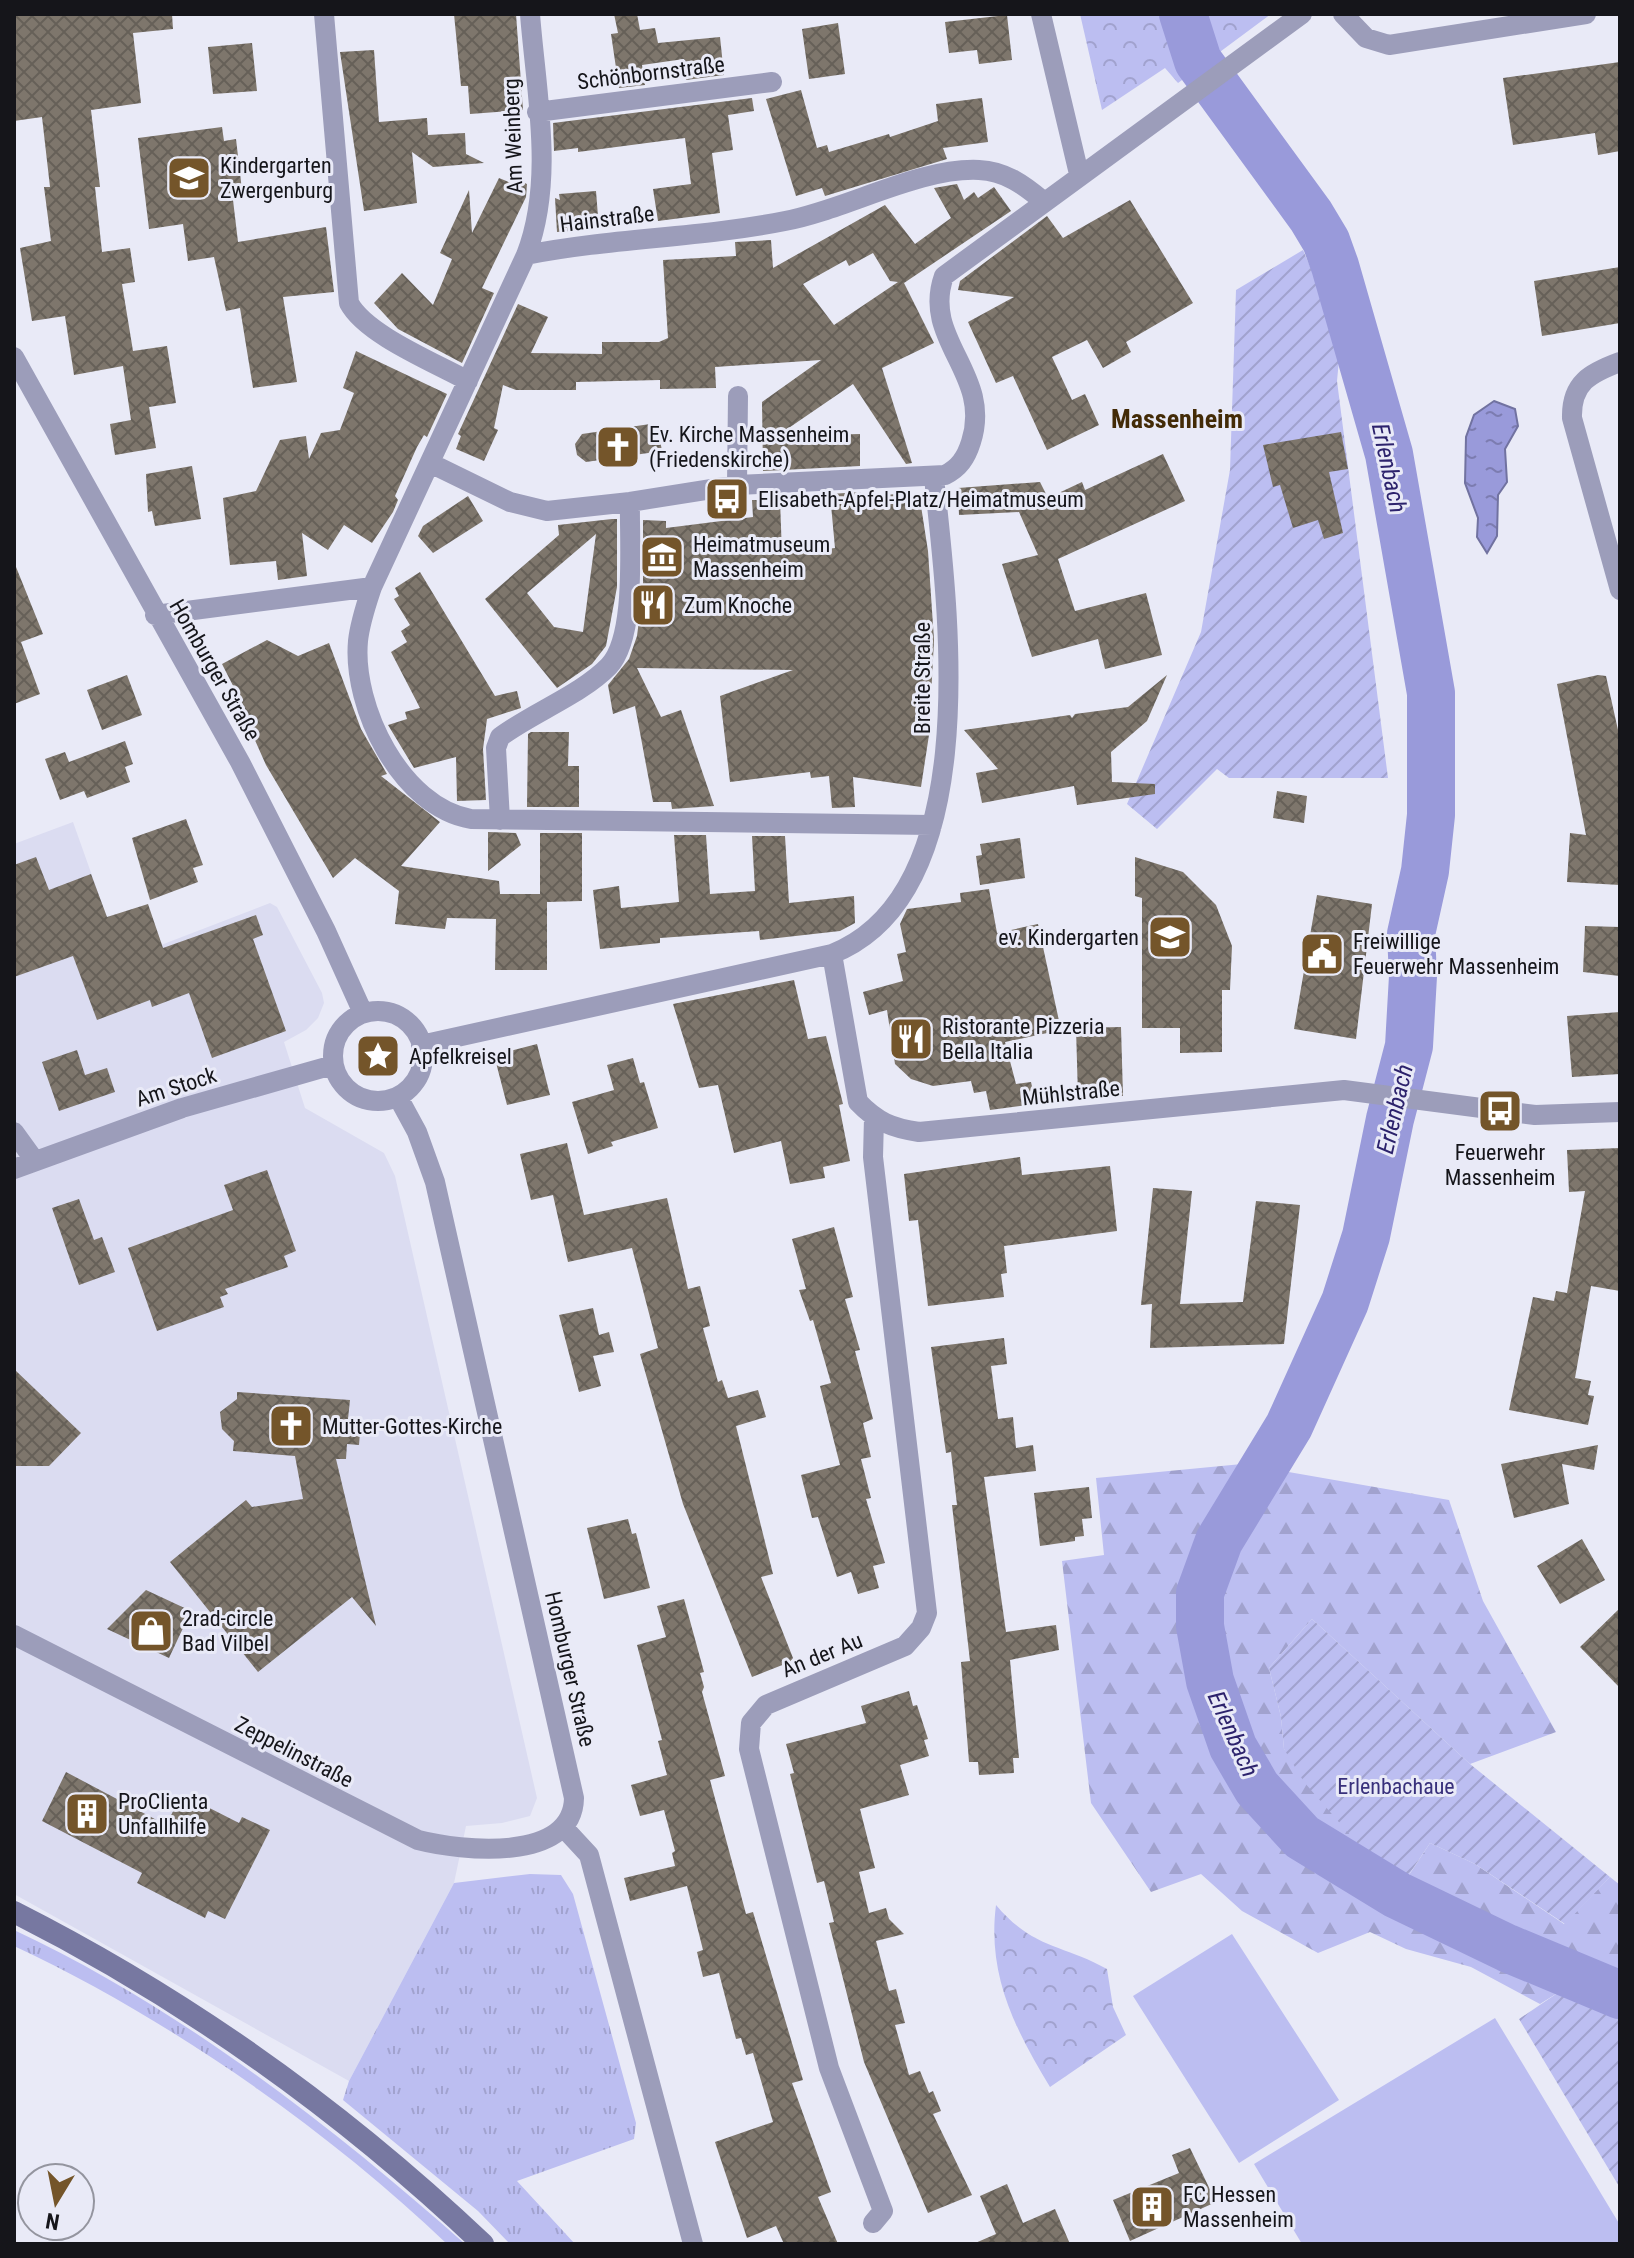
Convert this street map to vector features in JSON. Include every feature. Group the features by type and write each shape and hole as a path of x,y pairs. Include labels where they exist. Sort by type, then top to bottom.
{"main road":[{"path":"14,1912 106,1962 269,2067 367,2140 483,2244"}],"street":[{"path":"324,14 349,303 360,318 398,343 468,381"},
{"name":"Am Weinberg","path":"526,255 540,203 530,14"},
{"path":"1041,14 1079,174"},
{"path":"430,463 529,508 564,511 737,485 934,478 954,470 964,461 977,416 974,391 942,324 938,297 944,276 1079,174 1302,14"},
{"path":"1343,14 1366,38 1389,45 1586,14"},
{"name":"Schönbornstraße","path":"537,112 772,82"},
{"name":"Hainstraße","path":"526,255 571,246 787,221 964,170 1003,175 1024,184 1043,201"},
{"path":"526,255 364,610 358,657 370,708 391,760 409,783 449,815 500,820 932,825"},
{"name":"Homburger Straße","path":"14,357 155,615 240,762 326,931 363,1013"},
{"path":"1620,362 1585,378 1572,402 1572,418 1620,590"},
{"path":"737,485 738,396"},
{"name":"Breite Straße","path":"421,1045 832,954 861,940 889,910 910,877 932,825 946,754 949,687 945,576 934,478"},
{"path":"500,820 496,748 500,737 599,674 617,655 626,616 630,502"},
{"path":"155,615 372,587"},
{"path":"832,954 858,1102 874,1118"},
{"path":"378,1011 398,1016 411,1026 421,1045 420,1072 412,1086 398,1097 385,1101 361,1098 344,1086 333,1065 338,1034 348,1022 363,1013 378,1011"},
{"name":"Am Stock","path":"14,1169 182,1108 333,1065"},
{"name":"Mühlstraße","path":"874,1118 891,1128 919,1132 1314,1092 1371,1092 1535,1115 1620,1112"},
{"name":"Homburger Straße","path":"398,1097 417,1132 435,1182 557,1717 574,1798 572,1817 564,1828"},
{"name":"An der Au","path":"873,2223 883,2211 829,2068 749,1749 751,1723 766,1705 905,1646 921,1628 927,1613 873,1157 874,1118"},
{"path":"14,1132 35,1161"},
{"name":"Zeppelinstraße","path":"14,1635 418,1840 471,1850 504,1848 542,1840 564,1828"},
{"path":"564,1828 589,1855 693,2244"}],"shaded area":[{"path":"73,822 122,960 270,903 277,907 322,993 324,1003 318,1018 306,1030 284,1042 305,1108 384,1153 395,1176 537,1798 530,1816 502,1823 466,1826 454,1883 349,2081 14,1894 14,844"}],"green space":[{"path":"1080,14 1271,14 1178,83 1165,68 1102,110"},
{"path":"1303,250 1341,339 1337,381 1388,778 1229,778 1217,769 1157,829 1127,804 1201,632 1230,470 1236,290"},
{"path":"1242,1464 1449,1500 1483,1601 1556,1732 1470,1764 1312,1619 1269,1668 1281,1717 1284,1749 1409,1875 1430,1843 1475,1864 1564,1924 1610,1877 1620,1885 1620,2009 1559,1992 1540,2004 1471,1967 1406,1949 1370,1932 1318,1953 1242,1911 1201,1874 1151,1892 1091,1803 1062,1561 1104,1555 1096,1478"},
{"name":"Erlenbachaue","path":"1312,1619 1470,1764 1610,1877 1565,1924 1475,1864 1430,1843 1408,1876 1358,1844 1304,1782 1284,1749 1281,1717 1269,1668"},
{"path":"530,1874 561,1875 573,1894 636,2123 634,2139 517,2181 575,2244 510,2244 478,2211 343,2100 349,2081 454,1883"},
{"path":"996,1905 1036,1938 1107,1969 1113,2007 1126,2035 1050,2087 1006,2000 996,1955"},
{"path":"14,1930 75,1960 193,2031 361,2155 465,2244 447,2244 350,2158 242,2078 129,2006 14,1946"},
{"path":"1232,1934 1339,2100 1239,2163 1133,1996"},
{"path":"1559,1992 1620,2009 1620,2188 1519,2019"},
{"path":"1495,2018 1620,2225 1620,2244 1302,2244 1254,2164"}],"water":[{"path":"1494,401 1515,409 1518,426 1505,449 1507,482 1498,495 1497,536 1487,553 1477,537 1478,518 1465,483 1466,437 1474,415"}],"building":[{"path":"14,14 172,14 173,29 133,33 141,103 91,110 100,187 95,187 102,252 130,248 135,282 122,284 133,351 167,346 176,403 149,407 156,448 115,455 110,424 131,420 123,366 74,375 65,316 32,321 20,248 51,241 44,187 50,187 42,117 14,121"},
{"path":"454,14 516,14 523,110 470,114 468,86 461,86"},
{"path":"614,14 637,14 640,30 655,28 658,43 720,37 724,75 686,80 684,59 642,65 645,85 619,88 611,34 618,33"},
{"path":"1007,15 1012,60 979,64 977,50 949,53 945,22"},
{"path":"838,23 845,74 809,79 802,29"},
{"path":"252,43 257,91 213,94 208,47"},
{"path":"374,50 379,122 427,118 428,135 465,133 466,154 484,163 433,167 412,152 417,203 364,211 340,52"},
{"path":"1620,62 1620,151 1598,155 1595,133 1513,145 1503,78"},
{"path":"801,90 817,148 827,145 829,152 938,121 936,104 982,98 988,142 943,148 947,159 825,196 822,188 796,196 766,99"},
{"path":"752,98 754,111 728,115 733,150 712,153 720,213 658,221 653,189 691,184 685,138 578,152 578,148 554,151 553,123"},
{"path":"222,127 224,141 236,139 243,199 233,200 238,242 326,227 334,292 283,297 297,382 253,388 240,308 226,311 214,257 188,261 183,224 149,229 138,138"},
{"path":"499,178 511,183 514,178 527,184 526,197 482,288 494,293 462,363 398,329 374,303 402,273 433,305 452,259 440,253 469,190 472,233"},
{"path":"957,184 964,200 974,192 978,198 994,187 1011,211 904,283 934,343 882,368 912,463 906,464 853,384 777,436 860,434 860,466 763,471 762,402 821,360 715,367 716,388 660,389 660,380 576,382 576,390 516,390 503,385 494,428 498,430 484,461 456,449 461,436 458,434 518,304 548,317 531,353 602,354 602,342 659,342 668,338 663,260 736,256 735,242 771,240 773,268 885,205 915,244 951,218 934,188","holes":["873,253 890,281 898,282 834,325 803,284 846,260 849,266"]},
{"path":"596,191 599,229 557,232 555,198 560,200 559,194"},
{"path":"1130,200 1193,303 1126,342 1131,352 1103,368 1087,340 1052,357 1072,400 1085,394 1099,425 1047,450 1013,376 996,383 968,322 1014,297 958,290 960,281 1047,216 1063,238"},
{"path":"1620,267 1620,323 1542,336 1534,281"},
{"path":"356,351 447,394 427,437 424,435 417,447 395,496 398,500 393,512 372,543 344,525 328,550 302,533 307,576 278,580 276,561 230,565 223,498 256,491 280,440 306,436 309,459 321,433 340,430 354,393 343,388"},
{"name":"Ev. Kirche Massenheim (Friedenskirche)","path":"657,423 662,451 586,462 577,455 575,444 582,434"},
{"path":"1341,432 1348,469 1329,472 1343,533 1324,539 1318,520 1293,528 1280,485 1273,487 1263,445"},
{"path":"1163,454 1185,501 1058,559 1075,611 1146,593 1162,655 1105,669 1098,639 1032,657 1002,564 1038,555 1019,512 959,515 958,488 1040,482 1048,498 1082,482 1085,490"},
{"path":"192,466 201,519 155,526 152,511 148,512 146,474"},
{"path":"861,492 861,496 919,493 928,551 934,640 929,735 921,787 853,777 855,807 832,808 829,776 811,778 810,772 730,782 720,696 793,670 637,668 661,717 681,710 714,806 672,809 671,802 653,802 635,706 613,714 608,685 629,659 637,636 643,589 643,520 666,521 666,528 753,517 752,500 780,500 782,554 835,548 830,494"},
{"path":"468,496 483,521 433,553 418,536 423,526"},
{"path":"617,519 617,587 606,646 592,664 557,688 485,599 559,535 558,525","holes":["596,534 583,632 554,627 527,593"]},
{"path":"14,562 43,634 21,642 40,694 14,704"},
{"path":"420,572 495,696 517,691 521,708 487,719 483,749 486,800 457,801 456,757 414,768 388,725 407,719 405,712 420,708 391,652 407,642 401,631 410,625 394,599 399,596 395,588"},
{"path":"267,640 298,656 329,643 361,729 387,774 381,776 440,822 401,866 499,881 500,894 540,894 540,833 582,833 582,901 547,902 547,970 495,970 496,919 447,918 445,929 395,924 399,891 355,858 333,878 266,765 250,729 254,727 222,664"},
{"path":"127,675 142,715 102,730 87,690"},
{"path":"1167,675 1147,721 1111,752 1112,782 1155,784 1155,794 1077,805 1074,786 982,803 976,773 998,769 964,730 1070,715 1072,718 1075,714 1128,707"},
{"path":"1606,676 1620,739 1620,885 1567,882 1570,833 1586,835 1557,684"},
{"path":"569,732 568,766 579,766 579,807 527,807 528,734"},
{"path":"125,741 133,764 125,767 130,782 87,798 84,791 60,800 45,759 65,752 69,762"},
{"path":"1277,791 1307,796 1304,823 1273,818"},
{"path":"186,819 203,865 193,868 198,882 150,900 132,838"},
{"path":"488,832 516,833 521,845 488,871"},
{"path":"674,835 706,835 710,894 755,891 752,836 785,836 789,903 854,896 855,923 840,931 760,940 759,931 660,938 660,943 600,949 593,890 619,886 621,908 679,902"},
{"path":"1020,838 1025,878 980,885 976,856 982,855 980,844"},
{"path":"36,857 49,890 91,874 107,917 148,904 163,948 256,915 263,935 253,939 286,1031 212,1058 189,993 152,1007 150,1000 97,1020 73,956 14,977 14,865"},
{"path":"1135,857 1183,872 1216,905 1232,946 1230,990 1222,990 1222,1052 1180,1053 1180,1028 1142,1028 1142,898 1135,896"},
{"path":"989,889 997,933 1038,924 1061,1030 1005,1042 1016,1084 1031,1082 1036,1104 990,1110 986,1091 974,1093 971,1081 933,1086 911,1079 895,1064 887,1010 869,1015 863,992 903,981 897,954 906,952 900,924 907,909 961,902 960,893"},
{"path":"1317,895 1372,904 1356,1039 1294,1029"},
{"path":"1585,926 1620,927 1620,976 1583,972"},
{"path":"794,980 808,1039 826,1036 843,1104 839,1105 850,1161 823,1167 825,1178 790,1184 781,1141 734,1153 718,1085 699,1088 673,1004"},
{"path":"1620,1012 1620,1074 1572,1077 1567,1016"},
{"path":"1121,1027 1123,1096 1078,1097 1076,1028"},
{"path":"537,1044 550,1095 507,1105 494,1055"},
{"path":"77,1050 85,1075 107,1068 115,1092 59,1111 42,1062"},
{"path":"633,1058 658,1128 611,1142 613,1146 588,1154 572,1102 614,1090 607,1065"},
{"path":"567,1143 584,1215 667,1198 688,1289 700,1286 710,1326 703,1328 718,1382 722,1380 728,1398 758,1390 766,1417 736,1426 773,1574 761,1577 793,1658 752,1677 683,1504 640,1354 658,1348 632,1248 568,1262 553,1195 531,1200 520,1154"},
{"path":"1620,1148 1620,1291 1591,1286 1575,1378 1591,1381 1588,1395 1594,1396 1588,1425 1509,1410 1533,1297 1554,1301 1556,1291 1567,1293 1585,1191 1569,1192 1567,1150"},
{"path":"1020,1157 1022,1175 1110,1166 1117,1231 1004,1246 1007,1273 1001,1274 1004,1297 928,1306 918,1220 909,1221 904,1174"},
{"path":"267,1170 296,1251 284,1256 288,1267 225,1289 228,1294 220,1297 224,1307 157,1331 128,1248 233,1210 224,1185"},
{"path":"1153,1188 1192,1191 1180,1304 1243,1302 1256,1201 1300,1205 1284,1344 1150,1348 1152,1304 1141,1305"},
{"path":"79,1199 94,1240 102,1237 115,1272 79,1285 52,1208"},
{"path":"834,1227 853,1297 845,1299 860,1350 855,1351 873,1419 863,1423 871,1457 861,1459 871,1498 866,1499 885,1563 873,1566 879,1588 858,1594 851,1572 837,1577 818,1517 812,1518 801,1475 840,1465 820,1386 831,1383 813,1320 810,1321 799,1290 806,1289 792,1239"},
{"path":"593,1308 599,1335 609,1332 614,1352 593,1356 601,1386 579,1392 559,1315"},
{"path":"1004,1338 1007,1364 991,1366 998,1419 1013,1417 1016,1448 1033,1445 1036,1471 984,1477 1006,1632 1056,1625 1059,1650 1010,1660 1019,1758 1013,1758 1014,1773 979,1775 978,1762 969,1762 961,1662 970,1661 952,1505 957,1505 951,1452 946,1453 931,1347"},
{"path":"14,1369 81,1433 49,1466 14,1466"},
{"path":"237,1392 350,1400 348,1419 361,1420 359,1445 347,1444 346,1459 336,1459 376,1626 352,1597 258,1672 170,1562 246,1500 252,1507 303,1499 295,1456 233,1451 234,1441 222,1429 220,1412 237,1399"},
{"path":"1598,1445 1594,1470 1562,1464 1569,1504 1514,1518 1501,1464"},
{"path":"1089,1487 1092,1518 1082,1519 1084,1536 1075,1537 1075,1541 1040,1546 1034,1493"},
{"path":"628,1519 632,1534 636,1533 650,1588 604,1599 587,1528"},
{"path":"1582,1539 1605,1580 1560,1604 1537,1566"},
{"path":"146,1590 191,1611 169,1658 107,1629"},
{"path":"684,1599 704,1672 700,1673 704,1687 702,1692 725,1776 710,1780 746,1914 753,1912 803,2080 792,2083 831,2192 818,2197 838,2244 784,2244 776,2226 747,2238 715,2142 773,2122 753,2053 746,2055 741,2038 736,2039 719,1973 703,1977 697,1952 703,1950 687,1886 630,1901 624,1878 675,1866 672,1853 675,1851 664,1810 640,1816 631,1785 667,1775 658,1741 662,1740 637,1645 666,1637 657,1606"},
{"path":"1620,1608 1620,1688 1580,1647"},
{"path":"909,1691 928,1739 924,1740 929,1756 900,1765 909,1795 860,1809 875,1868 859,1872 869,1913 886,1908 889,1919 904,1934 876,1941 889,1991 896,1989 905,2023 895,2025 909,2075 920,2071 929,2093 933,2091 941,2111 933,2114 972,2195 928,2213 864,2062 829,1923 834,1922 824,1881 817,1883 790,1774 794,1773 786,1744 866,1723 861,1706"},
{"path":"66,1772 166,1825 182,1794 239,1823 242,1817 270,1830 225,1919 208,1911 205,1918 137,1883 142,1873 42,1821"},
{"name":"FC Hessen Massenheim","path":"1190,2148 1216,2202 1130,2241 1113,2200 1179,2173 1172,2155"},
{"path":"1007,2184 1023,2223 1055,2209 1070,2244 973,2244 996,2234 980,2196"}],"waterway":[{"name":"Erlenbach","path":"1183,14 1198,61 1326,241 1389,454 1431,693 1431,815 1425,871 1411,934 1413,976 1409,1046 1390,1119 1366,1236 1345,1302 1289,1426 1219,1541 1200,1593 1200,1626 1210,1681 1233,1747 1257,1788 1302,1837 1397,1895 1507,1948 1620,1995"}],"place":[{"name":"Kindergarten Zwergenburg","path":"189,178"},
{"name":"Ev. Kirche Massenheim (Friedenskirche)","path":"618,447"},
{"name":"Elisabeth-Apfel-Platz/Heimatmuseum","path":"727,499"},
{"name":"Heimatmuseum Massenheim","path":"662,557"},
{"name":"Zum Knoche","path":"653,605"},
{"name":"ev. Kindergarten","path":"1170,937"},
{"name":"Freiwillige Feuerwehr Massenheim","path":"1322,954"},
{"name":"Ristorante Pizzeria Bella Italia","path":"911,1039"},
{"name":"Apfelkreisel","path":"378,1056"},
{"name":"Feuerwehr Massenheim","path":"1500,1111"},
{"name":"Mutter-Gottes-Kirche","path":"291,1426"},
{"name":"2rad-circle Bad Vilbel","path":"151,1631"},
{"name":"ProClienta Unfallhilfe","path":"87,1814"},
{"name":"FC Hessen Massenheim","path":"1152,2207"}],"district":[{"name":"Massenheim","path":"1177,419"}]}
